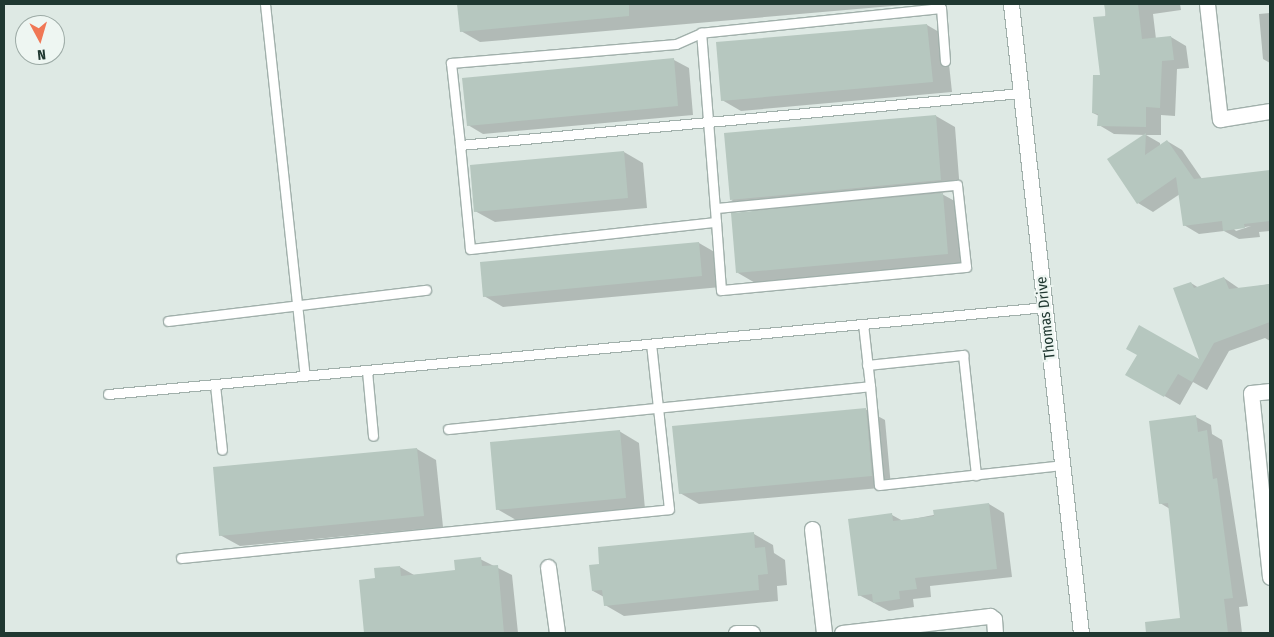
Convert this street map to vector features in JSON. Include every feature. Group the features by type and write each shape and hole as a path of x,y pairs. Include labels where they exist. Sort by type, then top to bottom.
{"street":[{"name":"Thomas Drive","path":"1011,4 1081,633"},
{"path":"1207,4 1220,119 1270,111"},
{"path":"1270,391 1251,393 1270,576"},
{"path":"812,529 824,633"},
{"path":"548,567 557,633"},
{"path":"842,633 990,616 994,619 996,633"},
{"path":"736,633 752,633"}],"lane":[{"path":"265,4 305,376"},
{"path":"716,222 470,248 451,63 676,44 701,32 941,8 945,61"},
{"path":"701,32 721,290 966,267 957,185 716,208"},
{"path":"460,145 1021,93"},
{"path":"168,321 426,290"},
{"path":"108,394 1045,307"},
{"path":"863,324 879,485 1062,466"},
{"path":"181,558 668,509 651,344"},
{"path":"868,365 963,355 976,475"},
{"path":"367,371 373,436"},
{"path":"215,385 222,450"},
{"path":"448,429 870,386"}],"building":[{"path":"457,4 629,4 629,16 460,32"},
{"path":"1104,4 1138,4 1142,39 1171,36 1174,60 1162,61 1160,108 1146,107 1146,127 1097,126 1098,114 1092,113 1093,75 1100,75 1093,17 1106,16"},
{"path":"927,24 933,82 721,101 716,42"},
{"path":"674,58 678,106 467,126 462,78"},
{"path":"936,115 941,180 730,200 724,133"},
{"path":"1146,133 1145,155 1167,140 1194,179 1270,170 1270,221 1244,224 1245,228 1223,231 1222,221 1183,226 1176,177 1137,204 1107,159"},
{"path":"624,151 628,198 474,212 470,165"},
{"path":"943,193 948,254 736,273 731,213"},
{"path":"699,242 702,276 483,297 480,262"},
{"path":"1224,277 1229,289 1270,284 1270,322 1214,343 1192,382 1178,374 1164,397 1125,375 1137,355 1126,349 1139,325 1199,359 1173,288 1191,282 1194,288"},
{"path":"866,408 872,476 679,494 672,426"},
{"path":"1196,415 1198,432 1207,430 1213,479 1217,478 1233,598 1224,599 1228,633 1146,633 1145,622 1180,618 1168,503 1159,504 1149,421"},
{"path":"620,430 626,498 496,510 490,442"},
{"path":"417,448 424,516 219,536 213,467"},
{"path":"989,503 997,569 915,578 917,589 899,591 900,599 873,603 872,594 858,596 848,519 892,513 893,521 934,516 933,510"},
{"path":"754,532 755,548 765,547 768,574 758,575 759,590 604,606 602,590 592,591 589,565 599,564 598,547"},
{"path":"481,557 482,566 498,565 504,633 364,633 359,580 375,578 374,568 400,566 401,576 455,570 454,560"}]}
